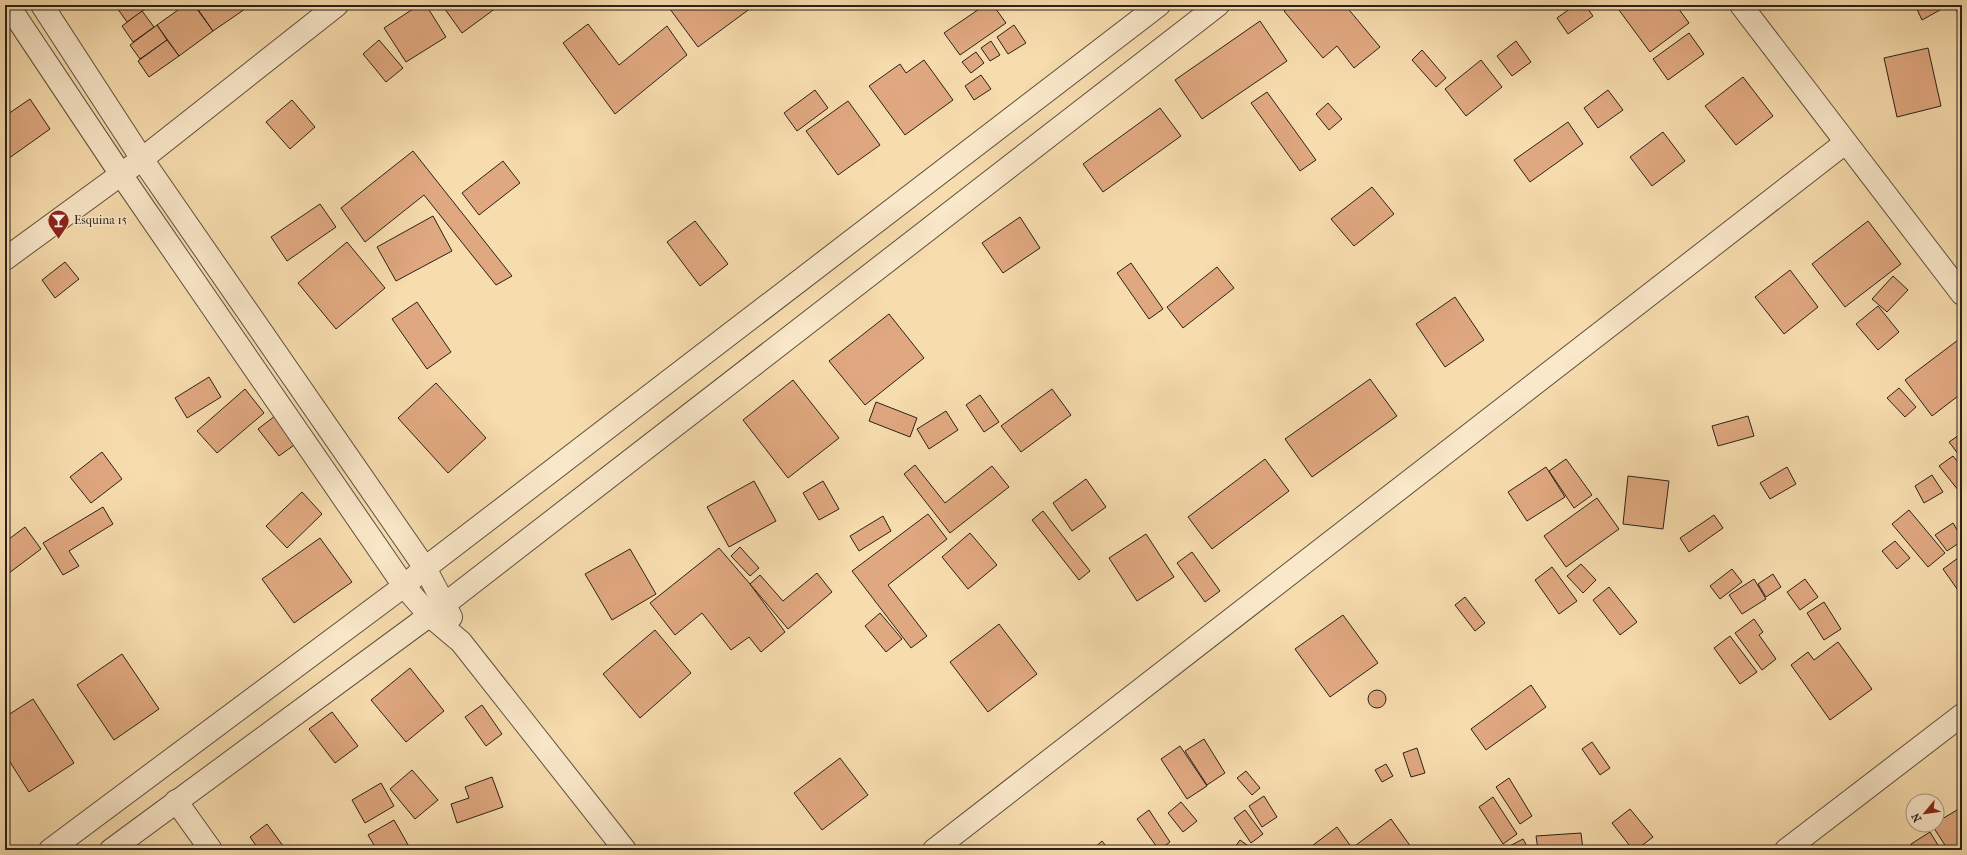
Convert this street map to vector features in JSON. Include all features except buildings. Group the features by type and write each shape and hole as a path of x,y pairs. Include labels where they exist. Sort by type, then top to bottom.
{"street":[{"path":"8,5 120,174 404,586 437,609 461,642 625,850"},
{"path":"42,5 142,159 425,568 437,609"},
{"path":"5,259 142,159 337,5"},
{"path":"50,850 404,586 425,568 1159,5"},
{"path":"111,850 176,800 437,609 1218,5"},
{"path":"1741,5 1845,143 1962,294"},
{"path":"934,850 1845,143"},
{"path":"1786,850 1962,715"},
{"path":"176,800 211,850"}],"place":[{"name":"Esquina 15","path":"59,240"}]}
